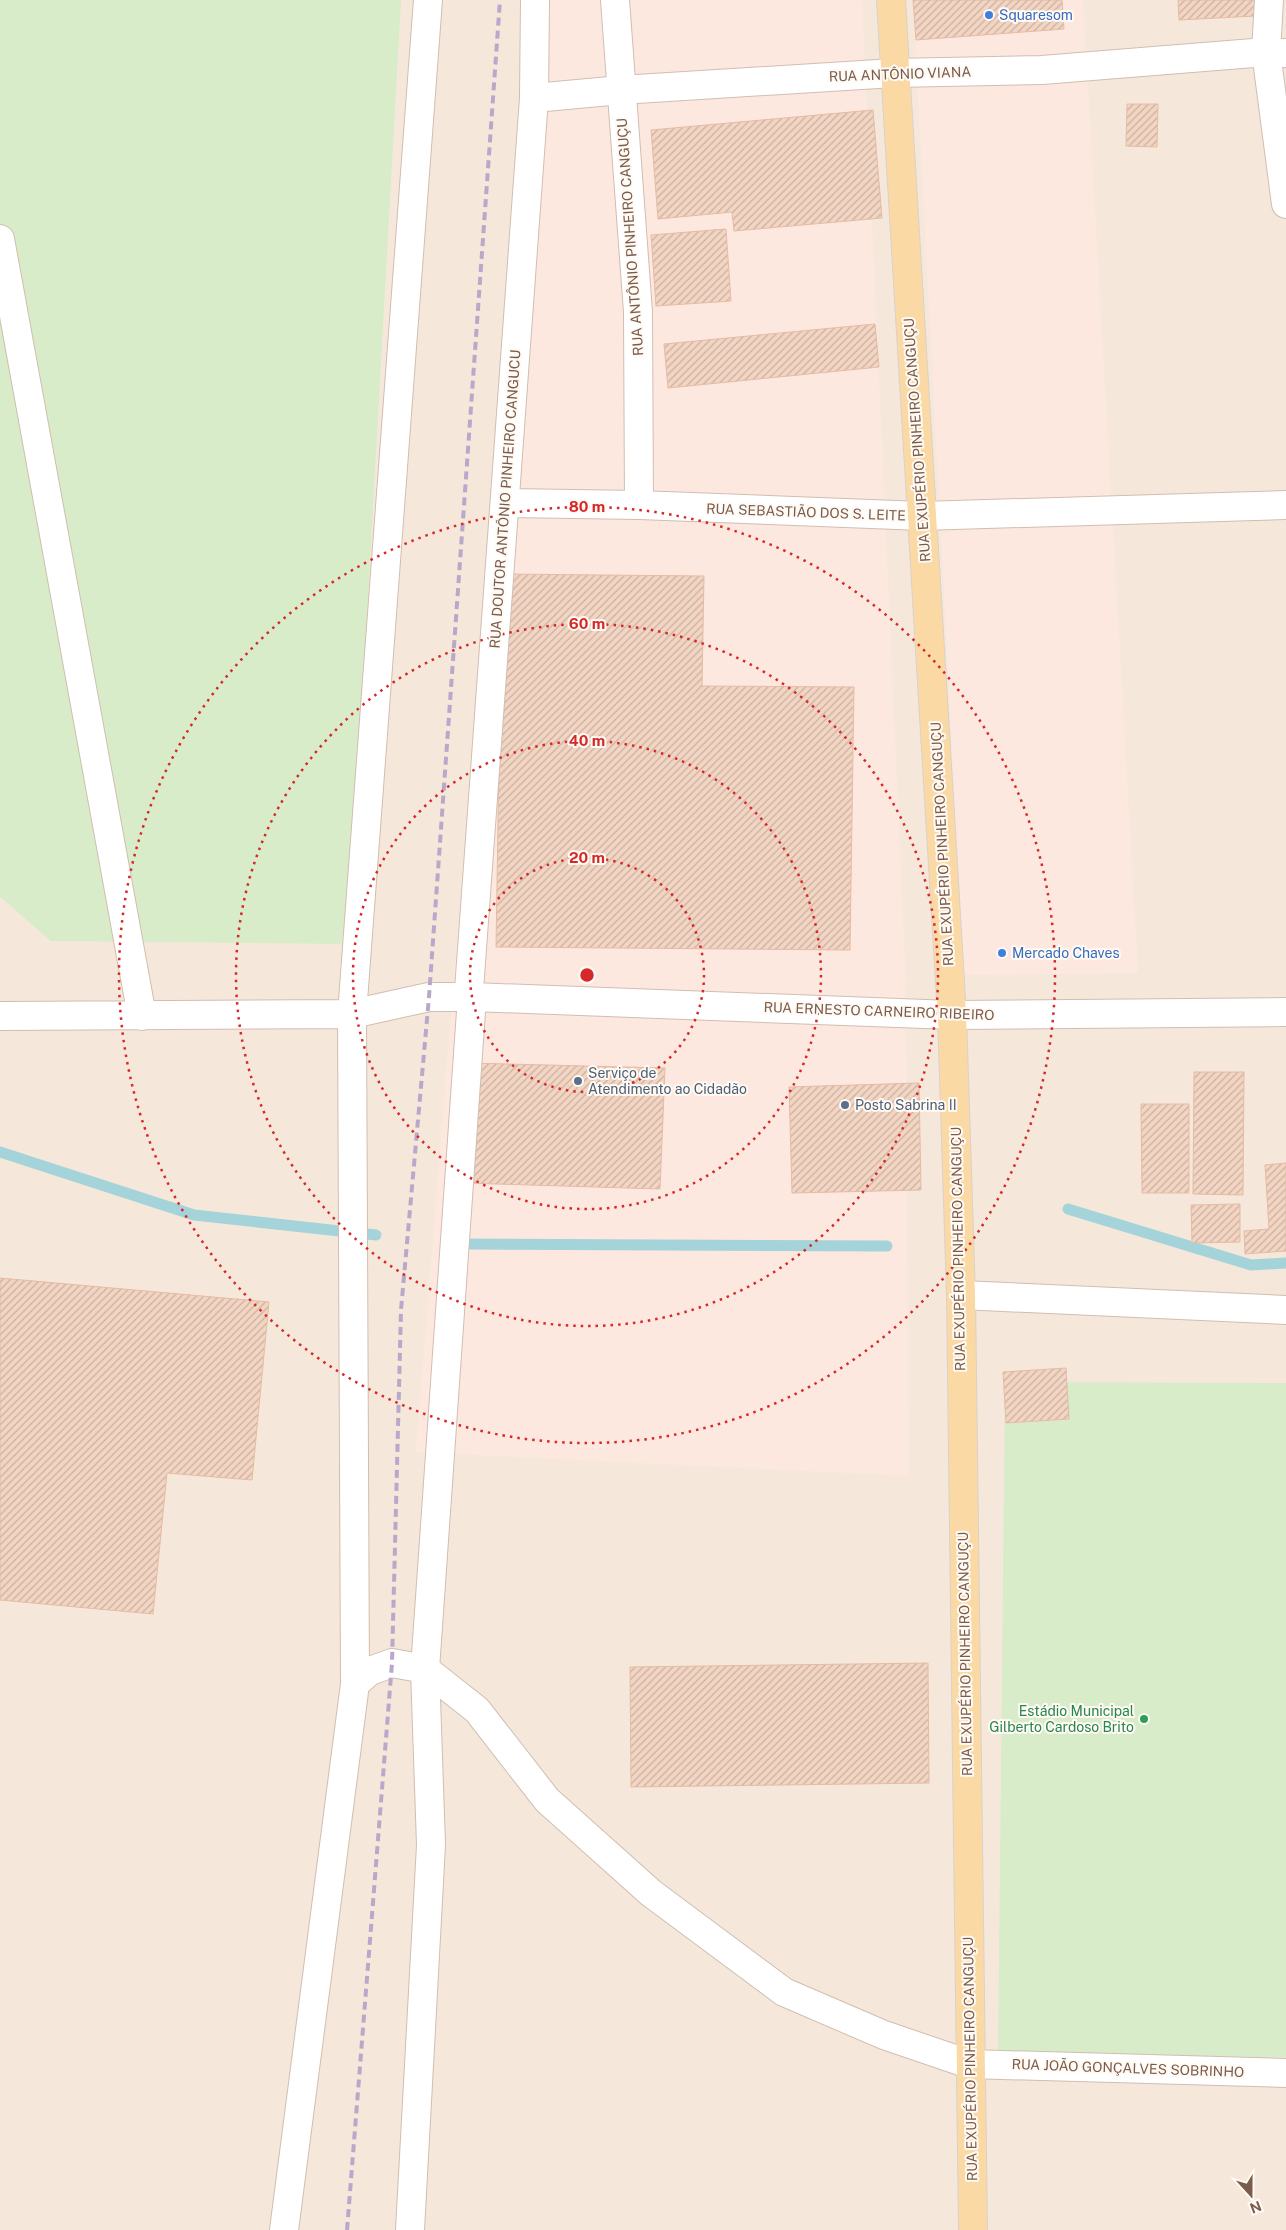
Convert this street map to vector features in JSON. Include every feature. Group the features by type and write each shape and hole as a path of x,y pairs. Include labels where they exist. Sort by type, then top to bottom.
{"main road":[{"name":"RUA EXUPÉRIO PINHEIRO CANGUÇU","path":"891,0 952,1015 961,1295 969,2064 973,2230"}],"street":[{"path":"284,2230 354,1684 352,1014 428,0"},
{"name":"RUA DOUTOR ANTÔNIO PINHEIRO CANGUCU","path":"410,2230 431,1845 425,1669 472,997 468,990 534,98 535,0"},
{"name":"RUA ANTÔNIO PINHEIRO CANGUÇU","path":"615,0 638,312 639,504"},
{"path":"1268,0 1276,52 1286,204"},
{"name":"RUA ANTÔNIO VIANA","path":"534,98 621,90 894,73 1042,70 1276,52"},
{"path":"0,239 142,1016"},
{"name":"RUA SEBASTIÃO DOS S. LEITE","path":"505,503 639,504 922,516 1286,505"},
{"name":"RUA ERNESTO CARNEIRO RIBEIRO","path":"0,1016 352,1014 429,997 952,1015 1286,1012"},
{"path":"961,1295 1286,1310"},
{"path":"354,1684 370,1671 392,1663 425,1669"},
{"name":"RUA JOÃO GONÇALVES SOBRINHO","path":"425,1669 477,1710 554,1807 651,1892 784,1992 884,2035 969,2064 1286,2074"}],"shaded area":[{"path":"0,0 1286,0 1286,2230 0,2230"},
{"path":"528,0 862,0 905,964 909,1476 416,1452 490,525"},
{"path":"913,0 1083,0 1138,973 964,975"}],"green space":[{"path":"0,0 401,0 353,869 341,944 51,941 0,897"},
{"name":"Estádio Municipal Gilberto Cardoso Brito","path":"1005,1382 1286,1383 1286,2057 998,2055"}],"building":[{"name":"Squaresom","path":"913,0 1062,0 1064,29 916,40"},
{"path":"1178,0 1256,0 1256,16 1179,20"},
{"path":"1127,104 1158,104 1157,147 1126,146"},
{"path":"873,110 882,218 734,231 732,212 658,219 651,130"},
{"path":"726,229 731,301 656,306 651,235"},
{"path":"875,324 879,367 668,388 664,344"},
{"path":"502,574 704,576 702,686 854,687 850,950 496,947"},
{"path":"468,1063 665,1068 660,1189 464,1183"},
{"path":"1194,1072 1244,1072 1243,1195 1193,1194"},
{"path":"919,1083 921,1190 792,1193 789,1087"},
{"path":"1141,1104 1189,1104 1189,1193 1142,1193"},
{"path":"1286,1163 1286,1251 1245,1254 1244,1231 1269,1229 1265,1165"},
{"path":"1240,1204 1240,1242 1192,1243 1191,1205"},
{"path":"0,1278 269,1302 252,1480 167,1473 153,1614 0,1600"},
{"path":"1066,1368 1069,1419 1006,1423 1003,1372"},
{"path":"928,1663 929,1783 631,1787 630,1667"}],"waterway":[{"path":"0,1152 194,1215 376,1235"},
{"path":"1068,1209 1251,1265 1286,1263"},
{"path":"463,1244 887,1246"}],"railway":[{"path":"347,2230 392,1663 401,1310 429,997 500,0"}],"place":[{"name":"Squaresom","path":"989,15"},
{"name":"Mercado Chaves","path":"1002,953"},
{"name":"Serviço de Atendimento ao Cidadão","path":"578,1081"},
{"name":"Posto Sabrina II","path":"845,1105"},
{"name":"Estádio Municipal Gilberto Cardoso Brito","path":"1144,1719"}]}
